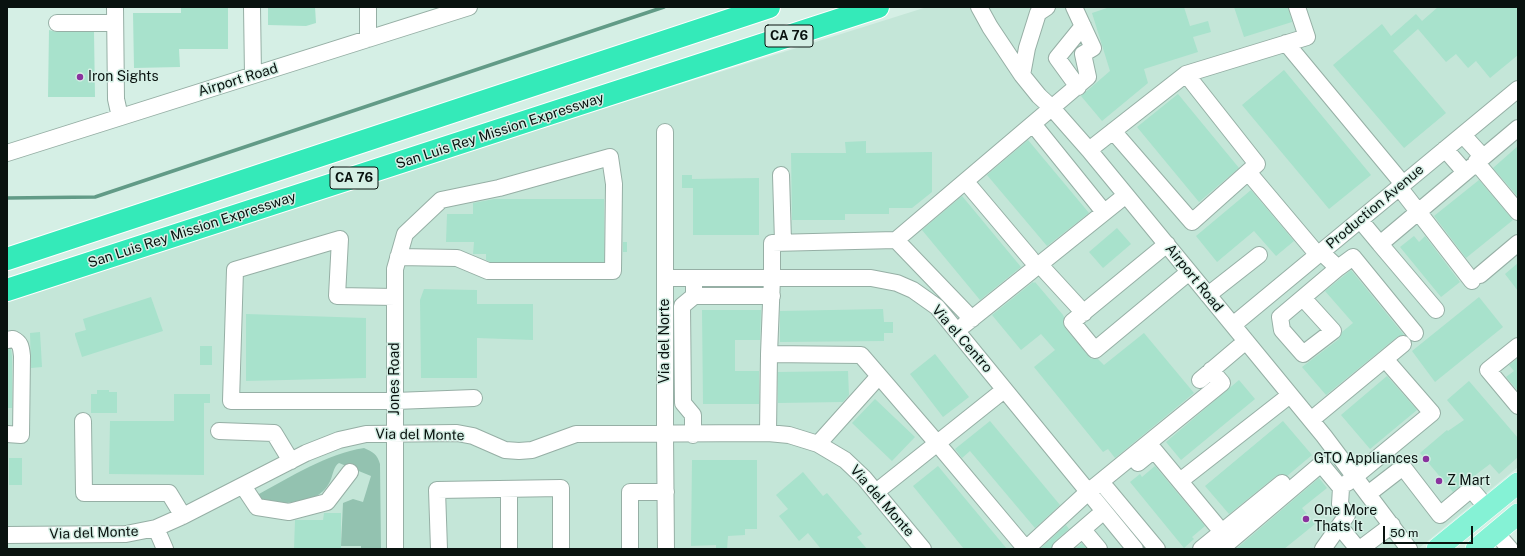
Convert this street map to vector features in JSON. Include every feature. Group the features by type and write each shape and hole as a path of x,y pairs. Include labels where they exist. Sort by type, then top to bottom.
{"highway":[{"name":"CA 76","path":"7,259 768,7"},
{"name":"San Luis Rey Mission Expressway","path":"7,290 878,7"}],"main road":[{"path":"1437,549 1518,483"},
{"path":"1476,549 1518,514"}],"street":[{"path":"115,7 116,100 120,117"},
{"path":"252,7 253,75"},
{"path":"368,7 368,40"},
{"name":"Airport Road","path":"7,153 469,7"},
{"name":"Airport Road","path":"979,7 990,27 1022,75 1039,96 1052,108 1089,150 1311,420 1409,549"},
{"path":"1022,75 1027,48 1038,13 1047,7"},
{"path":"768,433 772,243 896,240 1088,77 1083,54 1093,48 1074,7"},
{"path":"1089,150 1186,74 1306,37 1297,7"},
{"path":"57,23 115,23"},
{"path":"1078,87 1057,58 1083,26"},
{"path":"1286,43 1401,186 1418,213 1476,278 1518,243"},
{"path":"1113,131 1192,222 1257,164 1186,74"},
{"name":"Production Avenue","path":"1232,325 1518,89"},
{"path":"1033,124 1104,212"},
{"path":"1380,244 1518,128"},
{"name":"Via del Norte","path":"665,132 666,549"},
{"path":"1462,135 1475,164 1518,212"},
{"path":"1445,149 1475,164"},
{"name":"Jones Road","path":"395,549 395,269 398,258 405,234 441,200 499,188 610,157 614,184 613,271 488,271 457,258 398,258"},
{"path":"1248,172 1319,253 1338,268"},
{"path":"781,175 782,242"},
{"path":"966,182 1035,262 1084,313"},
{"path":"956,331 972,319 1035,262 1126,195"},
{"path":"1360,220 1436,310"},
{"path":"395,297 337,296 340,239 235,270 231,400 394,401 474,398"},
{"path":"896,240 972,319"},
{"path":"1167,244 1072,322 1095,350 1189,272"},
{"path":"1208,295 1259,255"},
{"path":"1280,318 1338,268 1353,258 1415,333"},
{"name":"Via el Centro","path":"665,278 871,278 897,283 913,290 937,307 1135,549"},
{"path":"694,278 694,296"},
{"path":"693,434 693,415 684,403 682,306 694,296 772,296"},
{"path":"1265,298 1280,318 1282,330 1303,354 1333,331 1303,298"},
{"path":"7,340 13,338 18,341 21,347 22,356 20,434 7,434"},
{"path":"769,354 861,355 1026,549 1095,501 1222,383 1205,375 1246,341"},
{"path":"1311,420 1403,344"},
{"path":"1518,346 1488,370 1518,406"},
{"path":"1341,488 1432,413 1384,359"},
{"path":"818,444 879,376"},
{"path":"876,492 1004,390"},
{"path":"1180,481 1290,395"},
{"path":"83,421 84,493 168,493 183,516"},
{"path":"219,431 274,433 291,461"},
{"name":"Via del Monte","path":"7,536 126,534 156,528 243,486 306,453 339,440 366,434 457,433 473,436 505,450 519,451 532,450 576,434 665,435 768,433 789,435 818,444 845,460 864,478 923,549"},
{"path":"1221,549 1321,464 1333,447"},
{"path":"1201,549 1333,447"},
{"path":"1060,549 1083,530 1095,501 1107,489 1154,450 1222,532"},
{"path":"1321,464 1341,488 1340,504 1347,515 1323,549"},
{"path":"1368,494 1402,467 1440,515 1471,489 1487,508"},
{"path":"243,486 257,507 289,512 327,502 350,472"},
{"path":"439,549 437,490 561,488 561,549"},
{"path":"1107,489 1157,549"},
{"path":"509,490 509,549"},
{"path":"630,549 630,492 666,492"},
{"path":"1340,526 1359,549 1392,525"},
{"path":"156,528 165,549"},
{"path":"1083,530 1099,549"},
{"path":"1496,533 1510,549"}],"shaded area":[{"path":"927,7 1518,7 1518,467 1418,549 7,549 7,296"},
{"path":"364,448 378,458 380,464 381,549 361,549 361,546 341,546 343,503 353,499 363,502 371,476 339,463 337,464 331,479 323,492 310,499 289,503 275,503 266,502 258,497 259,494 323,460"}],"building":[{"path":"181,7 228,7 228,49 179,49 180,67 134,68 133,13 181,13"},
{"path":"268,7 315,7 316,23 306,26 268,25"},
{"path":"1110,7 1184,7 1190,26 1208,21 1211,32 1193,37 1198,52 1144,69 1148,83 1102,121 1081,96 1110,71 1092,13"},
{"path":"1234,7 1288,7 1292,22 1244,37"},
{"path":"1438,7 1518,7 1518,55 1490,78 1476,61 1468,68 1456,54 1446,62 1418,29 1393,51 1446,113 1404,148 1333,65 1382,24 1391,36 1416,14 1422,21"},
{"path":"49,30 57,32 94,32 95,97 48,97"},
{"path":"1284,70 1371,175 1329,209 1242,105"},
{"path":"1178,94 1239,168 1199,202 1137,127"},
{"path":"1028,140 1089,213 1047,246 987,175"},
{"path":"866,141 866,153 932,152 932,192 912,208 889,208 889,214 845,214 845,220 792,220 791,153 846,153 845,142"},
{"path":"1518,146 1518,197 1493,168"},
{"path":"682,175 692,175 692,179 759,178 759,235 693,235 693,188 682,188"},
{"path":"1479,180 1513,220 1466,258 1434,216"},
{"path":"1251,190 1294,241 1276,256 1254,231 1217,262 1196,236"},
{"path":"962,196 1021,267 980,300 922,230"},
{"path":"494,199 604,199 604,262 490,262 486,260 486,254 473,254 474,242 446,242 447,214 473,214 473,203"},
{"path":"1117,228 1131,244 1103,268 1089,252"},
{"path":"1414,236 1419,242 1425,236 1460,282 1441,297 1400,247"},
{"path":"623,242 627,242 627,252 623,252"},
{"path":"1518,263 1518,291 1505,274"},
{"path":"1351,270 1404,335 1397,337 1326,395 1302,367 1339,339 1342,332 1353,323 1325,291"},
{"path":"1033,282 1035,282 1063,315 1063,323 1065,328 1091,359 1098,359 1104,365 1144,333 1194,393 1115,458 1108,449 1103,452 1034,367 1055,350 1041,334 1021,350 992,315"},
{"path":"424,289 477,290 477,304 533,304 533,340 477,338 477,378 421,378 420,300"},
{"path":"151,297 163,331 82,357 75,333 86,330 83,319"},
{"path":"1479,297 1503,327 1435,382 1412,351"},
{"path":"883,309 884,322 893,322 893,333 884,333 884,341 780,342 780,311"},
{"path":"702,310 761,310 760,340 735,340 735,371 759,371 759,404 703,404"},
{"path":"246,314 366,318 366,378 246,381"},
{"path":"40,332 42,367 31,368 30,333"},
{"path":"200,346 212,346 212,365 200,365"},
{"path":"7,349 11,349 12,356 12,408 7,408"},
{"path":"935,354 969,397 943,417 910,374"},
{"path":"1518,358 1518,391 1506,377 1514,371 1509,365"},
{"path":"848,371 849,395 843,402 778,403 778,372"},
{"path":"1387,376 1417,410 1370,449 1341,415"},
{"path":"1239,380 1255,399 1181,460 1166,442"},
{"path":"1469,381 1518,438 1518,457 1499,474 1490,464 1453,492 1420,453 1447,430 1448,431 1464,420 1447,400"},
{"path":"97,390 117,392 117,413 91,413 91,394 97,394"},
{"path":"174,394 210,394 210,403 204,403 204,475 109,474 110,421 174,421"},
{"path":"875,399 915,437 892,461 852,423"},
{"path":"990,421 1060,505 1035,528 970,451 962,458 955,449"},
{"path":"1283,421 1312,455 1287,476 1281,474 1276,476 1229,514 1205,486"},
{"path":"9,458 22,458 22,485 9,485"},
{"path":"692,460 757,460 757,529 745,529 745,535 728,536 727,549 716,549 716,545 691,546"},
{"path":"938,466 1007,549 964,549 913,486"},
{"path":"1155,466 1205,526 1192,537 1194,539 1184,548 1130,482 1140,474 1142,477"},
{"path":"803,472 823,496 827,493 862,534 857,537 867,549 821,549 808,533 799,541 779,516 788,509 776,495"},
{"path":"1319,478 1327,488 1302,508 1315,524 1284,549 1236,549"},
{"path":"324,513 341,513 341,549 294,549 295,520 323,520"},
{"path":"1066,525 1069,529 1054,542 1051,549 1040,549"},
{"path":"1082,543 1087,549 1075,549"}],"waterway":[{"path":"7,198 95,197 664,7"}],"place":[{"name":"Iron Sights","path":"80,77"},
{"name":"GTO Appliances","path":"1426,459"},
{"name":"Z Mart","path":"1439,481"},
{"name":"One More Thats It","path":"1306,519"}]}
